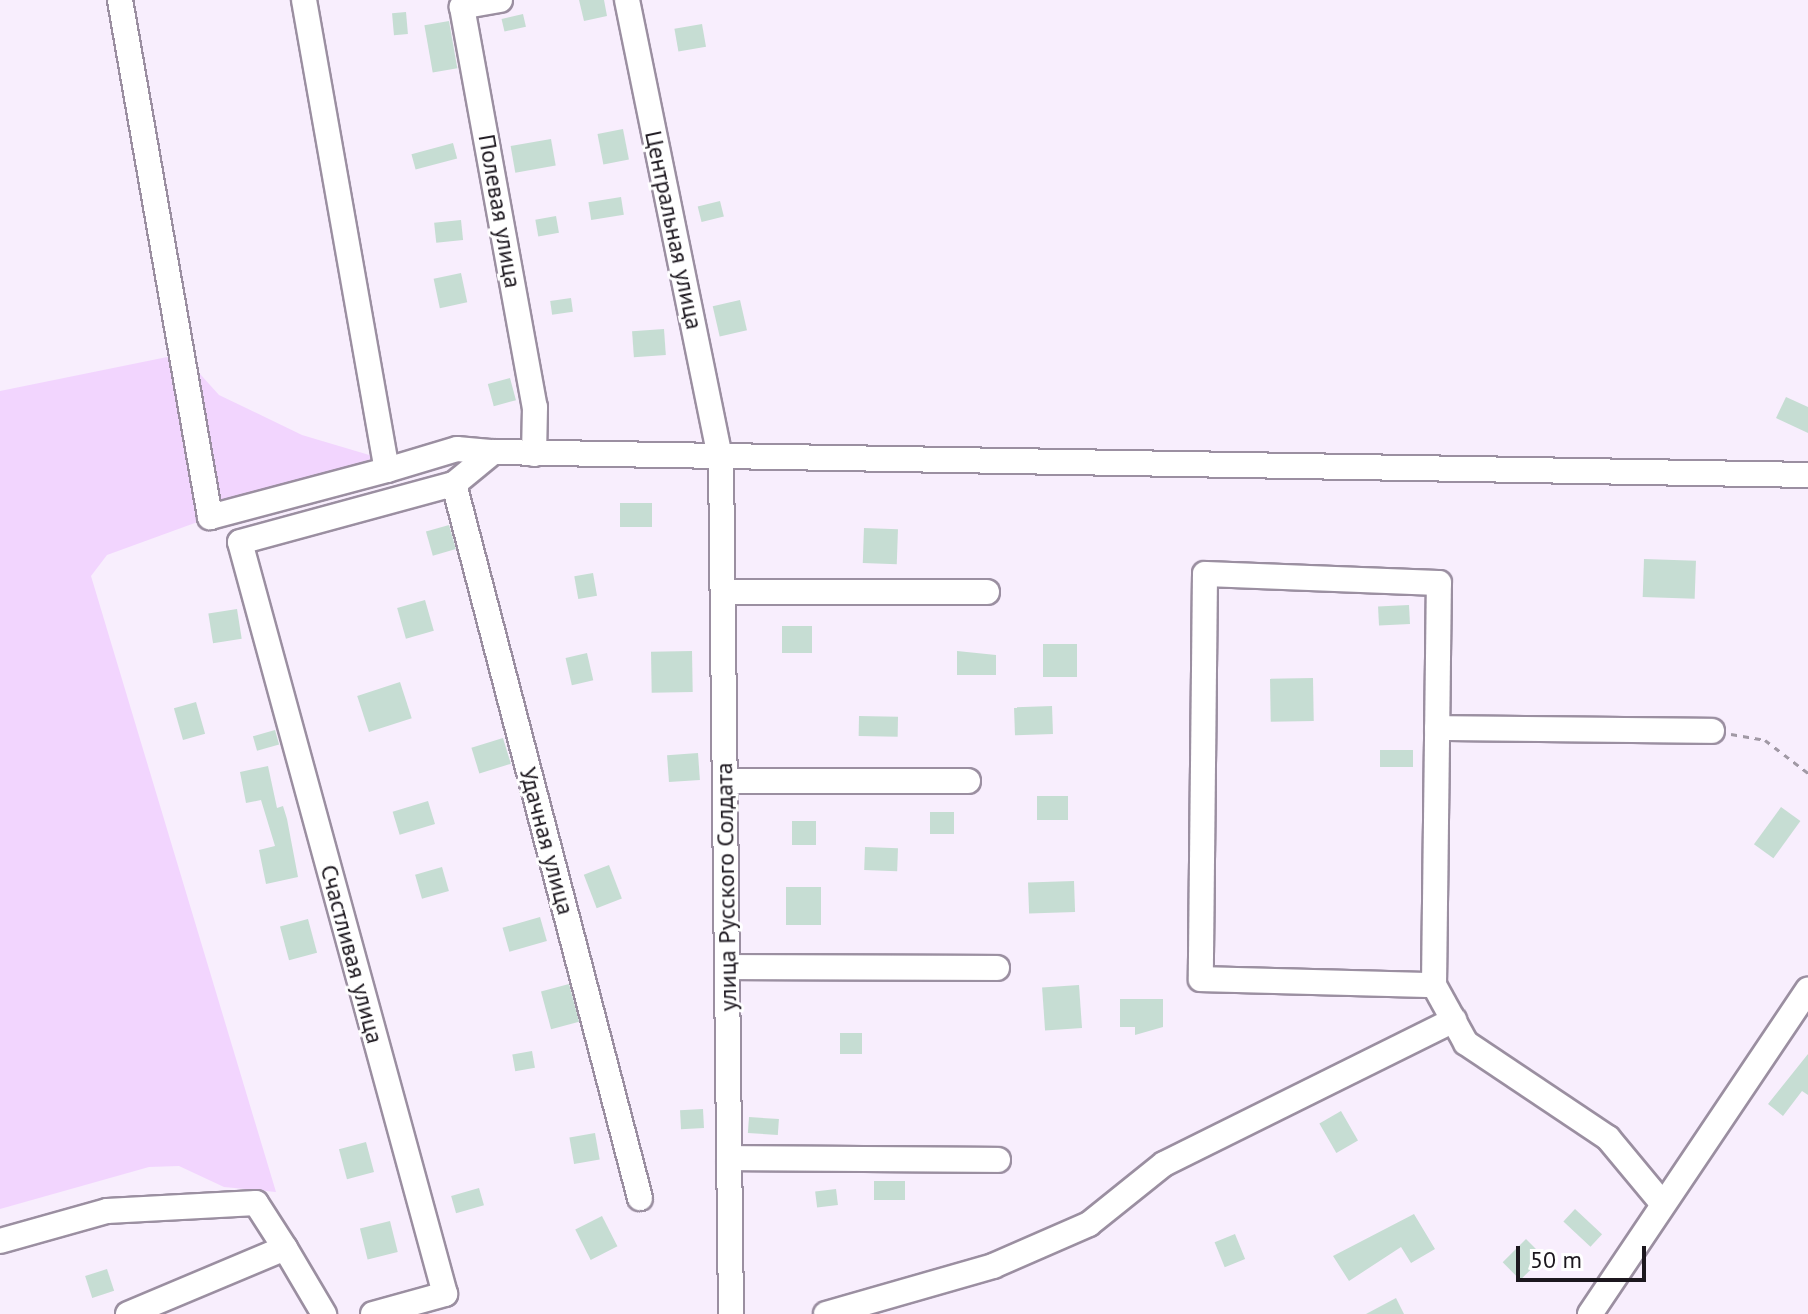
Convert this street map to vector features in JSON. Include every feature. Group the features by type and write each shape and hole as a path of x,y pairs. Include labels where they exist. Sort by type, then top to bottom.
{"street":[{"path":"120,0 210,517 457,449 721,460 1808,475"},
{"path":"304,0 387,470"},
{"name":"Полевая улица","path":"500,0 462,7 535,407 534,454"},
{"name":"Центральная улица","path":"627,0 721,460"},
{"path":"454,484 493,452"},
{"name":"улица Русского Солдата","path":"721,460 731,1314"},
{"name":"Счастливая улица","path":"373,1314 445,1294 240,542 454,484"},
{"name":"Удачная улица","path":"454,484 640,1198"},
{"path":"1434,985 1201,979 1205,574 1439,583 1434,985 1466,1043 1608,1138 1662,1203"},
{"path":"723,592 987,592"},
{"path":"1437,728 1712,731"},
{"path":"725,781 968,781"},
{"path":"727,967 997,968"},
{"path":"1590,1314 1808,989"},
{"path":"826,1314 993,1266 1089,1224 1164,1164 1454,1020"},
{"path":"729,1158 998,1160"},
{"path":"0,1241 107,1211 256,1203 324,1314"},
{"path":"128,1314 285,1248"}],"path":[{"path":"1712,731 1765,740 1808,773"}],"shaded area":[{"path":"182,354 219,395 302,435 376,457 107,555 91,576 276,1192 224,1187 179,1166 149,1167 0,1209 0,391"}],"building":[{"path":"579,0 604,0 607,16 584,21"},
{"path":"406,12 408,34 394,35 392,13"},
{"path":"523,14 526,27 504,32 502,19"},
{"path":"449,21 457,68 433,73 424,25"},
{"path":"702,24 706,47 678,52 674,29"},
{"path":"623,129 629,159 603,164 597,134"},
{"path":"551,139 556,166 515,173 511,146"},
{"path":"453,143 457,158 416,170 411,154"},
{"path":"621,197 624,215 591,220 588,202"},
{"path":"720,201 724,217 702,222 698,207"},
{"path":"556,216 559,233 538,236 535,220"},
{"path":"461,220 463,240 436,243 434,223"},
{"path":"461,273 467,302 440,308 434,279"},
{"path":"571,298 573,312 552,315 550,301"},
{"path":"740,300 747,330 720,337 713,306"},
{"path":"664,329 666,355 634,357 632,331"},
{"path":"510,378 516,400 494,406 488,384"},
{"path":"1786,397 1808,407 1808,433 1776,418"},
{"path":"620,503 652,503 652,527 620,527"},
{"path":"449,525 456,549 433,556 426,532"},
{"path":"864,528 898,529 897,564 863,563"},
{"path":"1644,559 1696,561 1695,599 1643,597"},
{"path":"593,573 597,596 578,599 574,576"},
{"path":"425,600 434,631 406,639 397,608"},
{"path":"1409,605 1410,624 1379,626 1378,607"},
{"path":"237,609 242,639 213,643 208,614"},
{"path":"782,626 812,626 812,653 782,653"},
{"path":"1043,644 1077,644 1077,677 1043,677"},
{"path":"692,651 693,692 652,693 651,652"},
{"path":"957,651 996,655 996,675 957,675"},
{"path":"587,653 593,680 572,685 566,658"},
{"path":"1313,678 1314,721 1271,722 1270,679"},
{"path":"400,682 412,718 369,732 357,696"},
{"path":"196,702 205,734 183,740 174,708"},
{"path":"1052,706 1053,734 1015,735 1014,707"},
{"path":"859,716 898,717 898,737 859,736"},
{"path":"275,730 279,744 257,751 253,736"},
{"path":"503,738 511,764 479,773 471,748"},
{"path":"1380,750 1413,750 1413,767 1380,767"},
{"path":"698,753 700,780 669,782 667,755"},
{"path":"268,766 277,808 283,806 287,819 298,877 266,884 259,850 275,846 261,800 246,803 240,772"},
{"path":"1037,796 1068,796 1068,820 1037,820"},
{"path":"428,801 435,824 400,835 393,812"},
{"path":"1781,807 1800,821 1773,858 1754,844"},
{"path":"930,812 954,812 954,834 930,834"},
{"path":"792,821 816,821 816,845 792,845"},
{"path":"865,847 898,848 897,871 864,870"},
{"path":"609,865 622,899 597,908 584,875"},
{"path":"442,867 449,891 422,899 415,875"},
{"path":"1074,881 1075,912 1029,914 1028,883"},
{"path":"786,887 821,887 821,925 786,925"},
{"path":"540,917 547,941 509,952 503,928"},
{"path":"308,919 317,953 289,960 280,927"},
{"path":"569,984 579,1022 551,1029 541,992"},
{"path":"1079,985 1082,1028 1045,1030 1042,988"},
{"path":"1120,999 1163,999 1163,1027 1135,1035 1135,1027 1120,1027"},
{"path":"840,1033 862,1033 862,1054 840,1054"},
{"path":"532,1051 535,1068 515,1071 512,1054"},
{"path":"1808,1054 1808,1095 1802,1091 1783,1116 1768,1104"},
{"path":"703,1109 704,1128 681,1129 680,1110"},
{"path":"1341,1111 1358,1140 1336,1153 1319,1124"},
{"path":"749,1117 779,1119 778,1135 748,1133"},
{"path":"595,1133 600,1160 574,1164 569,1138"},
{"path":"366,1142 374,1172 347,1179 339,1149"},
{"path":"874,1181 905,1181 905,1200 874,1200"},
{"path":"479,1188 484,1205 456,1213 451,1196"},
{"path":"836,1189 838,1205 817,1207 815,1192"},
{"path":"1575,1209 1602,1234 1590,1247 1563,1221"},
{"path":"1414,1214 1435,1249 1411,1263 1401,1247 1349,1281 1333,1256"},
{"path":"602,1216 617,1246 591,1260 575,1230"},
{"path":"390,1221 398,1252 368,1260 360,1228"},
{"path":"1235,1234 1245,1259 1225,1267 1215,1242"},
{"path":"1526,1239 1544,1257 1520,1280 1503,1262"},
{"path":"107,1269 114,1291 92,1298 85,1276"},
{"path":"1396,1298 1404,1314 1366,1314"}]}
